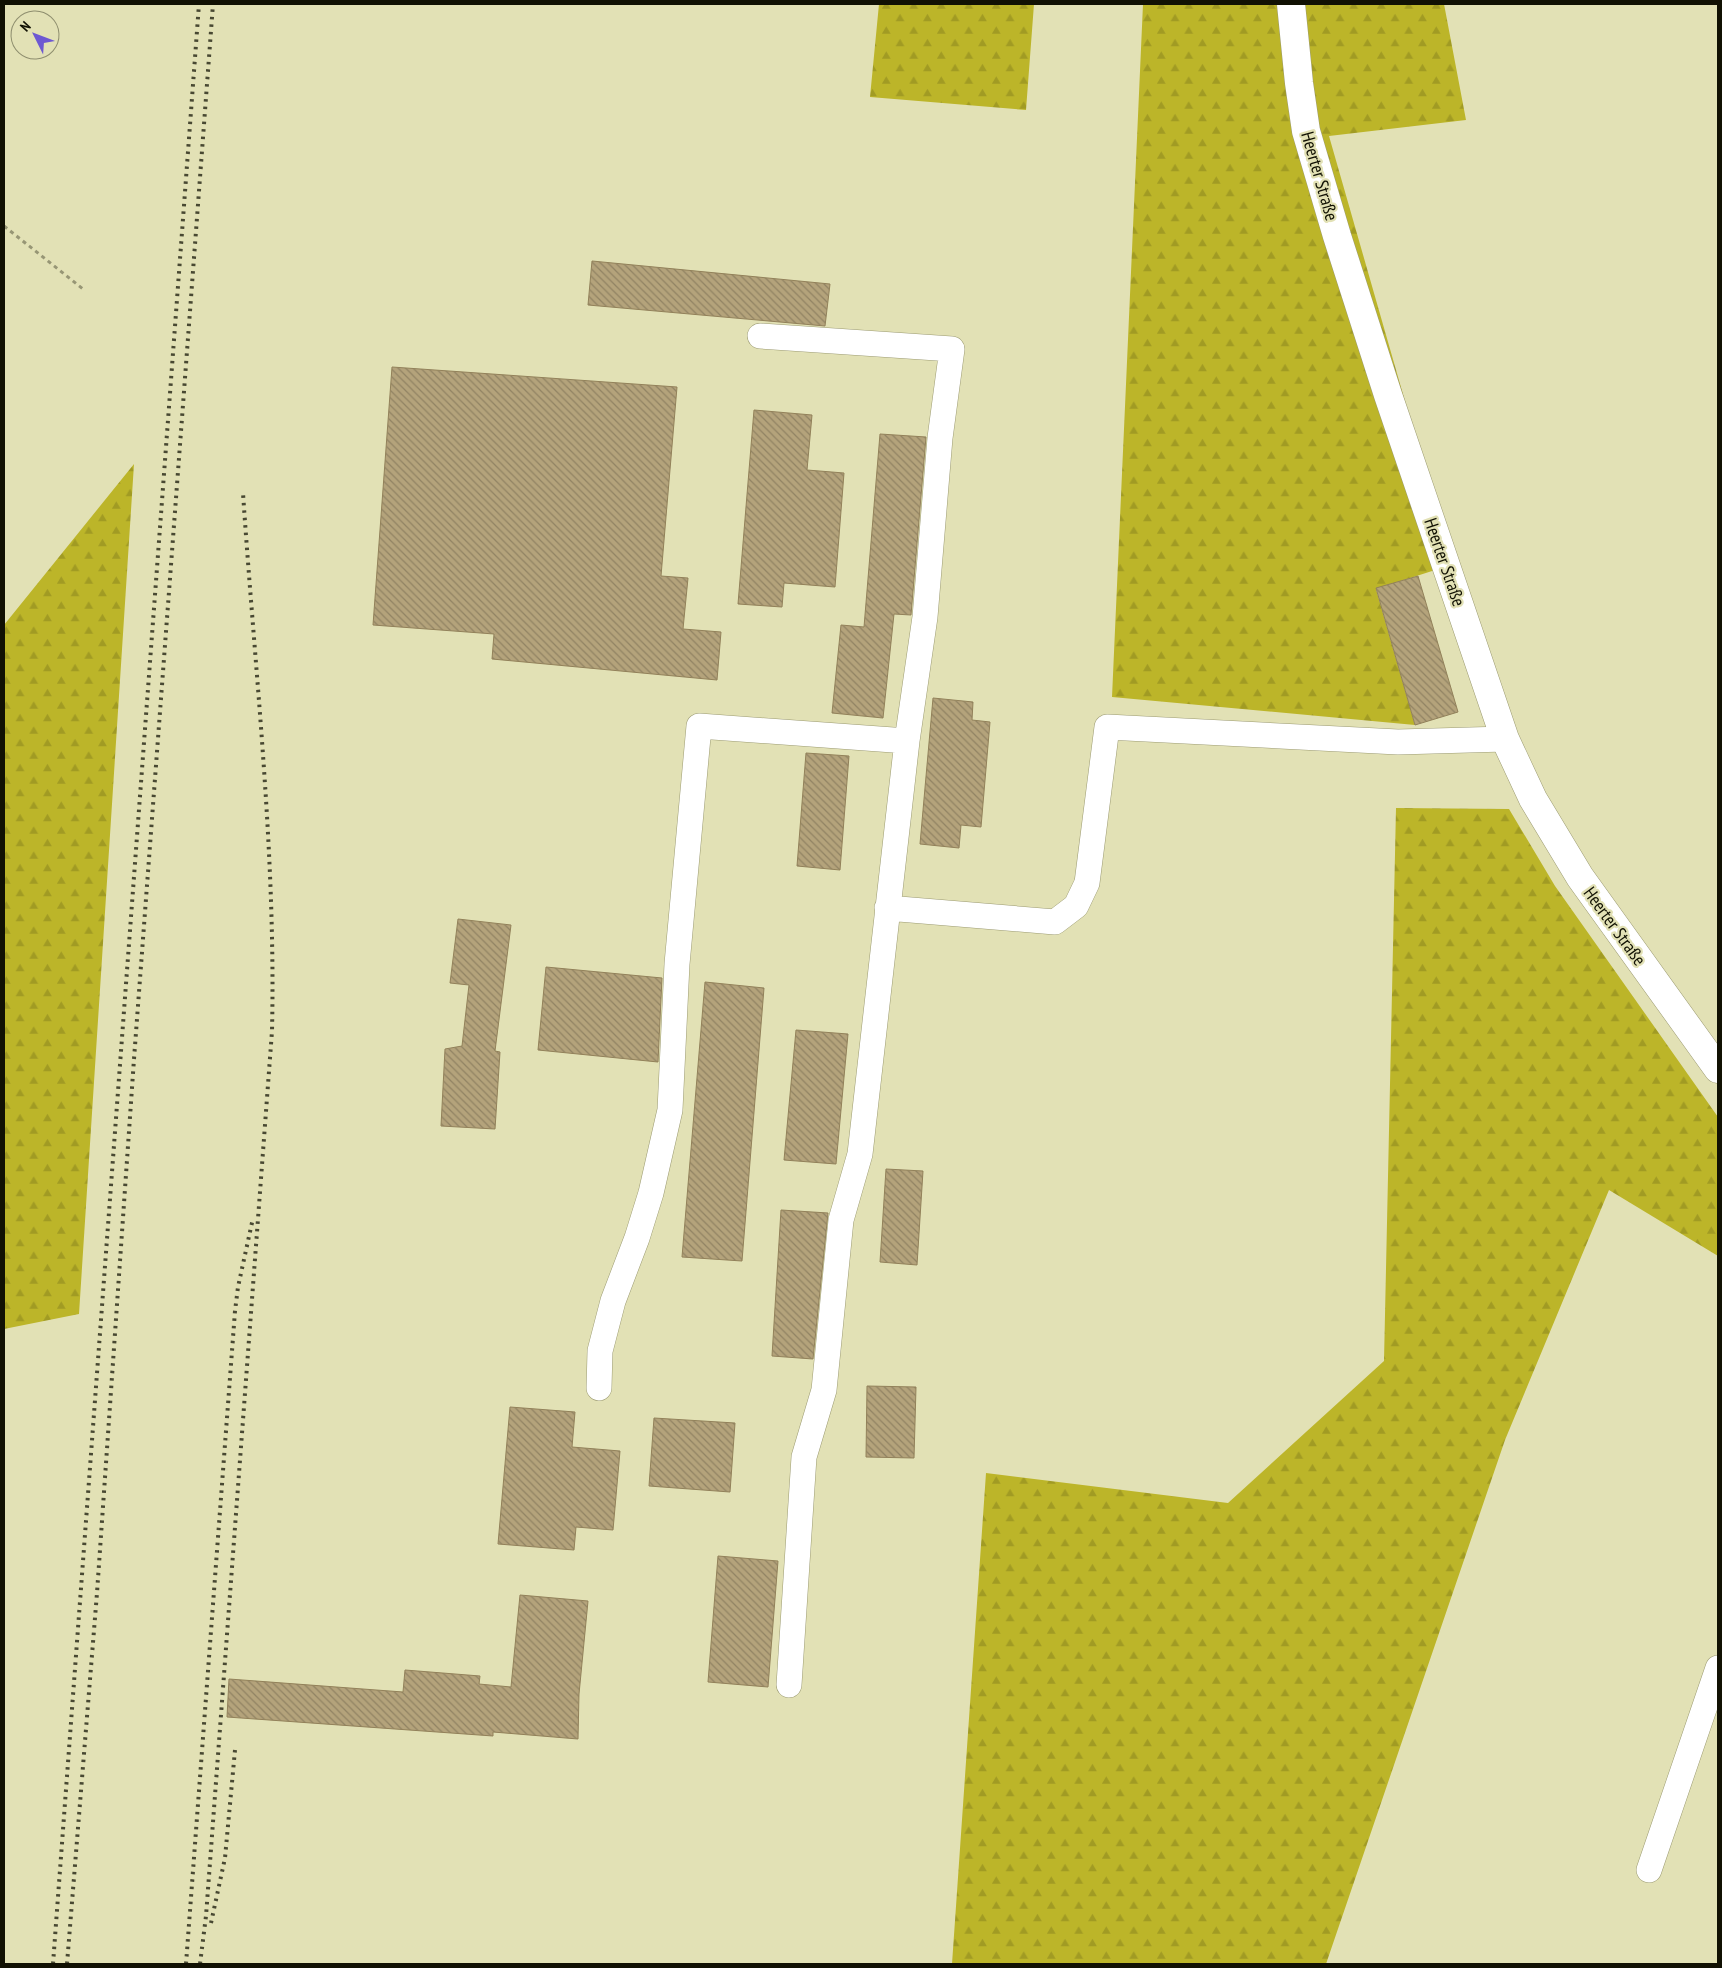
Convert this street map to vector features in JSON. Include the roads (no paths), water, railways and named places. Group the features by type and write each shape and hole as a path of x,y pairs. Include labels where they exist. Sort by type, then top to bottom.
{"main road":[{"name":"Heerter Straße","path":"1291,4 1306,132 1388,395 1505,739 1533,799 1580,877 1718,1068"}],"lane":[{"path":"760,336 952,349 940,438 925,617 907,741 860,1154 841,1220 824,1390 804,1457 789,1685"},
{"path":"599,1388 600,1351 611,1309 638,1238 651,1193 670,1110 677,964 698,726 907,741"},
{"path":"887,908 1055,922 1076,906 1087,883 1107,727 1398,742 1505,739"},
{"path":"1650,1870 1718,1668"}],"railway":[{"path":"53,1964 199,4"},
{"path":"67,1964 97,1593 134,1059 213,4"},
{"path":"200,1964 206,1916 272,1031 271,897 268,829 243,493"},
{"path":"186,1964 235,1311 238,1287 253,1218"},
{"path":"211,1923 225,1858 235,1750"}]}
